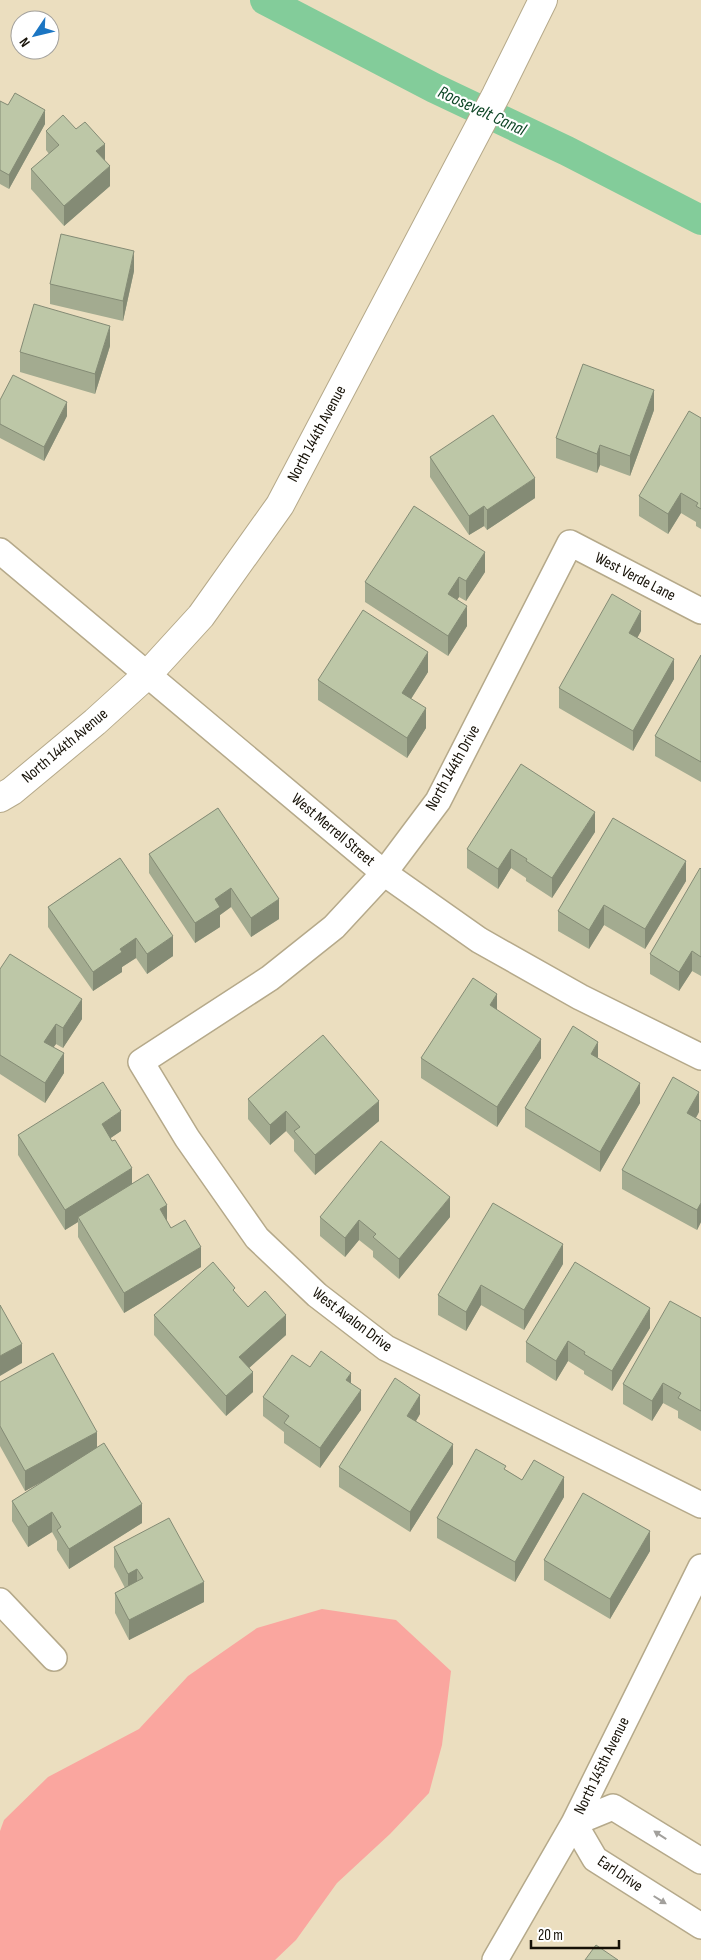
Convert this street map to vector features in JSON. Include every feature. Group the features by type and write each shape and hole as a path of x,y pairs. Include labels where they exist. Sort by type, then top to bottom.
{"main road":[{"name":"North 144th Avenue","path":"0,798 12,791 95,722 148,674 201,616 280,505 496,95 543,0"}],"street":[{"name":"West Verde Lane","path":"570,543 701,611"},
{"name":"North 144th Drive","path":"141,1062 270,978 334,927 384,873 438,801 570,543"},
{"name":"West Merrell Street","path":"0,551 384,873 479,940 580,997 701,1058"},
{"name":"West Avalon Drive","path":"141,1062 186,1138 257,1238 317,1295 386,1348 701,1505"},
{"name":"North 145th Avenue","path":"495,1960 574,1823 701,1568"},
{"path":"0,1600 54,1658"},
{"path":"574,1823 613,1807 701,1861"},
{"name":"Earl Drive","path":"574,1823 595,1859 701,1926"}],"shaded area":[{"path":"322,1609 396,1620 451,1671 442,1745 429,1793 390,1834 337,1883 296,1940 275,1960 0,1960 0,1831 4,1820 48,1777 139,1729 188,1676 257,1628"}],"building":[{"path":"15,93 45,110 9,175 0,170 0,101 8,105"},
{"path":"63,115 76,129 85,122 105,144 96,151 110,166 64,206 31,169 59,145 46,131"},
{"path":"61,234 134,251 123,301 50,284"},
{"path":"34,304 110,326 95,374 20,352"},
{"path":"583,364 654,390 630,456 600,445 597,454 556,438"},
{"path":"13,375 67,402 44,447 0,424 0,400"},
{"path":"689,411 701,418 701,509 696,506 698,503 681,493 668,514 639,496"},
{"path":"493,415 535,478 487,510 484,506 469,516 430,457"},
{"path":"414,506 485,552 466,581 459,577 448,594 467,606 448,636 365,582"},
{"path":"612,594 641,611 629,633 674,659 633,731 559,688"},
{"path":"363,610 428,652 402,693 426,708 407,738 318,680"},
{"path":"701,655 701,762 655,736"},
{"path":"521,764 595,812 552,878 511,849 498,869 467,849"},
{"path":"218,808 279,899 251,918 231,888 215,899 220,907 195,923 149,854"},
{"path":"613,818 686,861 645,929 604,905 589,930 558,911"},
{"path":"120,858 173,936 147,954 136,938 120,949 122,952 93,972 48,907"},
{"path":"700,868 701,957 692,951 679,972 650,954"},
{"path":"10,954 82,999 63,1028 56,1024 44,1042 64,1053 45,1083 0,1055 0,969"},
{"path":"473,978 497,994 490,1005 541,1039 497,1107 421,1058"},
{"path":"573,1026 598,1042 591,1054 640,1083 600,1152 525,1108"},
{"path":"323,1035 379,1101 315,1155 294,1131 300,1127 286,1111 270,1125 248,1099"},
{"path":"673,1077 699,1092 687,1113 701,1121 701,1203 697,1210 622,1170"},
{"path":"103,1082 121,1111 102,1124 112,1141 115,1140 132,1168 65,1210 18,1135"},
{"path":"381,1141 450,1197 399,1259 373,1237 376,1234 359,1220 345,1238 320,1217"},
{"path":"148,1174 167,1205 160,1209 171,1228 185,1220 201,1247 124,1293 78,1217"},
{"path":"493,1203 563,1244 524,1310 481,1285 466,1312 438,1295"},
{"path":"213,1262 248,1307 265,1291 286,1315 239,1357 253,1372 226,1396 154,1315"},
{"path":"575,1262 650,1308 612,1371 584,1354 585,1352 568,1341 556,1361 526,1342"},
{"path":"670,1301 701,1318 701,1411 678,1398 681,1393 663,1383 652,1401 623,1384"},
{"path":"0,1305 22,1344 0,1356"},
{"path":"321,1351 351,1373 346,1380 361,1390 320,1448 284,1423 289,1416 263,1397 292,1355 310,1367"},
{"path":"53,1353 97,1432 25,1471 0,1426 0,1382"},
{"path":"395,1378 420,1395 407,1416 453,1444 410,1512 339,1467"},
{"path":"104,1443 142,1504 69,1549 57,1530 61,1527 52,1512 28,1527 12,1501"},
{"path":"476,1449 506,1466 504,1469 522,1480 534,1460 564,1477 515,1562 437,1518"},
{"path":"583,1493 650,1531 610,1599 544,1560"},
{"path":"169,1518 204,1582 129,1620 115,1593 143,1578 137,1569 128,1574 114,1547"},
{"path":"596,1945 618,1960 585,1960"}],"waterway":[{"name":"Roosevelt Canal","path":"265,0 434,88 567,151 701,220"}]}
